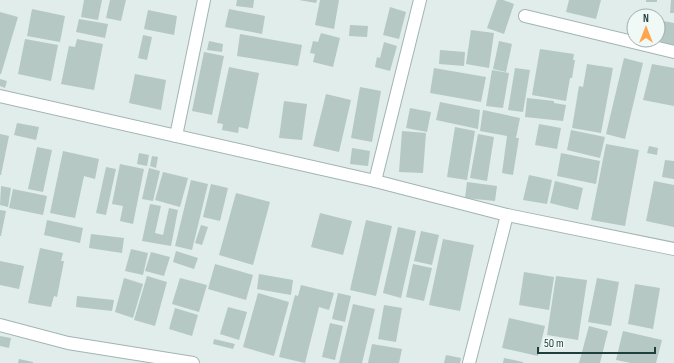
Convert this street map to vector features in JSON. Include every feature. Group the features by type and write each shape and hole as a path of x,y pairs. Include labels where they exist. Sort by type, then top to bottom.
{"street":[{"path":"176,136 204,0"},
{"path":"375,182 420,0"},
{"path":"525,16 674,52"},
{"path":"0,96 375,182 507,215 674,249"},
{"path":"469,363 507,215"},
{"path":"0,325 68,343 193,363"}],"building":[{"path":"84,0 102,0 98,20 81,17"},
{"path":"110,0 126,0 121,21 106,18"},
{"path":"237,0 254,0 253,8 236,6"},
{"path":"299,0 317,0 316,3"},
{"path":"320,0 339,0 334,29 315,25"},
{"path":"497,0 503,0 514,4 504,34 487,28"},
{"path":"569,0 601,0 596,19 566,12"},
{"path":"646,0 657,0 657,2 646,2"},
{"path":"671,0 674,0 674,13 670,13"},
{"path":"390,7 406,12 399,39 383,35"},
{"path":"32,9 65,16 60,42 27,36"},
{"path":"229,9 265,16 262,34 225,27"},
{"path":"148,10 177,16 174,35 144,29"},
{"path":"0,12 18,17 1,74 0,74"},
{"path":"79,19 108,24 105,38 76,32"},
{"path":"666,22 674,23 674,45 666,43"},
{"path":"350,25 368,26 367,37 349,36"},
{"path":"471,30 494,33 489,68 466,64"},
{"path":"321,33 340,38 333,67 313,62 315,54 310,53 313,41 318,42"},
{"path":"240,34 302,45 298,66 237,56"},
{"path":"143,35 152,37 147,60 138,58"},
{"path":"25,39 58,45 51,81 18,74"},
{"path":"77,39 103,44 94,90 61,84 69,46 75,47"},
{"path":"209,41 223,44 222,52 207,50"},
{"path":"499,41 512,44 506,72 493,69"},
{"path":"384,42 397,46 390,71 375,67 377,57 380,58"},
{"path":"540,49 574,54 573,60 575,60 572,78 570,78 566,101 532,95"},
{"path":"440,50 465,52 464,66 439,64"},
{"path":"204,52 224,56 212,115 192,111"},
{"path":"624,58 643,63 625,139 606,134"},
{"path":"587,64 613,68 601,133 572,128 579,86 583,87"},
{"path":"652,64 674,68 674,106 643,100"},
{"path":"229,67 259,73 248,129 239,127 238,133 222,130 223,124 217,123"},
{"path":"434,68 486,77 481,102 430,93"},
{"path":"515,68 530,70 523,112 508,110"},
{"path":"492,70 509,73 503,108 486,106"},
{"path":"135,74 166,80 161,110 129,103"},
{"path":"0,79 7,81 5,88 0,86"},
{"path":"360,87 381,91 372,142 351,138"},
{"path":"326,94 351,100 339,152 313,146"},
{"path":"527,98 554,101 554,103 566,105 563,121 525,117"},
{"path":"284,101 307,104 302,140 279,138"},
{"path":"440,102 480,110 478,129 436,120"},
{"path":"410,108 431,112 427,132 406,128"},
{"path":"483,110 520,118 516,138 519,138 513,175 502,173 507,136 480,131"},
{"path":"17,123 39,127 36,140 14,135"},
{"path":"539,124 561,128 557,149 535,145"},
{"path":"455,127 475,131 467,180 447,177"},
{"path":"571,130 605,137 600,158 567,150"},
{"path":"402,131 426,133 423,173 399,172"},
{"path":"0,134 9,136 1,175 0,175"},
{"path":"478,134 494,137 487,181 470,178"},
{"path":"606,144 639,150 625,226 591,220"},
{"path":"649,146 658,148 657,155 647,153"},
{"path":"37,147 52,150 43,192 28,189"},
{"path":"352,148 370,151 368,166 350,164"},
{"path":"63,151 99,159 95,179 84,176 75,218 50,213"},
{"path":"139,153 149,155 147,166 137,164"},
{"path":"561,153 600,161 596,184 557,176"},
{"path":"152,156 158,157 156,168 150,166"},
{"path":"665,160 674,161 674,179 662,177"},
{"path":"120,164 144,169 133,224 120,221 123,206 112,204"},
{"path":"106,167 116,169 106,215 96,213"},
{"path":"149,168 160,171 153,201 142,199"},
{"path":"163,172 188,178 180,207 155,200"},
{"path":"529,175 552,180 547,204 523,200"},
{"path":"191,180 208,184 192,250 175,246"},
{"path":"555,181 583,188 578,210 550,203"},
{"path":"654,181 674,185 674,227 646,221"},
{"path":"467,182 497,186 495,201 465,198"},
{"path":"211,184 228,188 220,221 203,217"},
{"path":"1,186 11,188 8,207 0,205"},
{"path":"13,189 47,196 43,215 9,208"},
{"path":"236,193 270,202 253,265 219,255"},
{"path":"150,204 161,206 155,233 163,235 169,208 178,210 171,246 142,241"},
{"path":"0,210 6,211 1,236 0,236"},
{"path":"320,213 352,221 343,255 311,247"},
{"path":"47,220 83,228 80,243 44,235"},
{"path":"366,220 392,226 376,296 350,290"},
{"path":"201,225 208,227 202,245 195,243"},
{"path":"398,227 416,231 401,298 383,293"},
{"path":"421,231 439,235 432,265 414,261"},
{"path":"91,234 124,238 122,253 89,248"},
{"path":"443,239 474,245 460,311 429,305"},
{"path":"40,248 63,253 61,261 64,261 57,297 54,296 51,307 28,303"},
{"path":"131,249 148,253 143,275 125,271"},
{"path":"176,251 198,258 194,269 173,262"},
{"path":"151,252 170,257 164,276 145,271"},
{"path":"0,261 24,266 19,289 0,285"},
{"path":"215,264 253,275 246,300 208,289"},
{"path":"413,264 432,268 424,301 406,297"},
{"path":"524,272 554,277 549,310 519,305"},
{"path":"259,274 293,280 291,295 257,289"},
{"path":"147,276 167,282 155,326 134,320"},
{"path":"556,276 587,280 578,340 547,335"},
{"path":"124,278 143,284 133,318 115,312"},
{"path":"180,278 207,285 199,312 172,304"},
{"path":"597,278 619,282 611,326 588,322"},
{"path":"635,284 660,288 653,329 628,324"},
{"path":"301,285 334,293 329,310 319,307 305,363 279,357 295,295 298,296"},
{"path":"258,293 289,302 274,356 243,347"},
{"path":"338,293 351,296 345,322 332,319"},
{"path":"77,296 114,300 112,311 76,307"},
{"path":"353,304 375,309 362,363 339,363"},
{"path":"384,305 402,308 396,342 378,339"},
{"path":"228,307 247,312 239,340 220,334"},
{"path":"175,308 198,315 192,336 169,329"},
{"path":"509,318 545,326 538,356 502,348"},
{"path":"330,323 343,326 335,360 322,357"},
{"path":"589,326 608,331 600,363 579,363"},
{"path":"623,331 662,340 656,363 631,363 616,360"},
{"path":"0,336 11,338 9,348 0,346"},
{"path":"214,339 235,344 233,349 213,344"},
{"path":"372,344 402,349 399,363 368,363"},
{"path":"446,355 461,358 460,363 444,363"},
{"path":"504,358 523,362 523,363 503,363"},
{"path":"19,359 33,362 33,363 18,363"}]}
